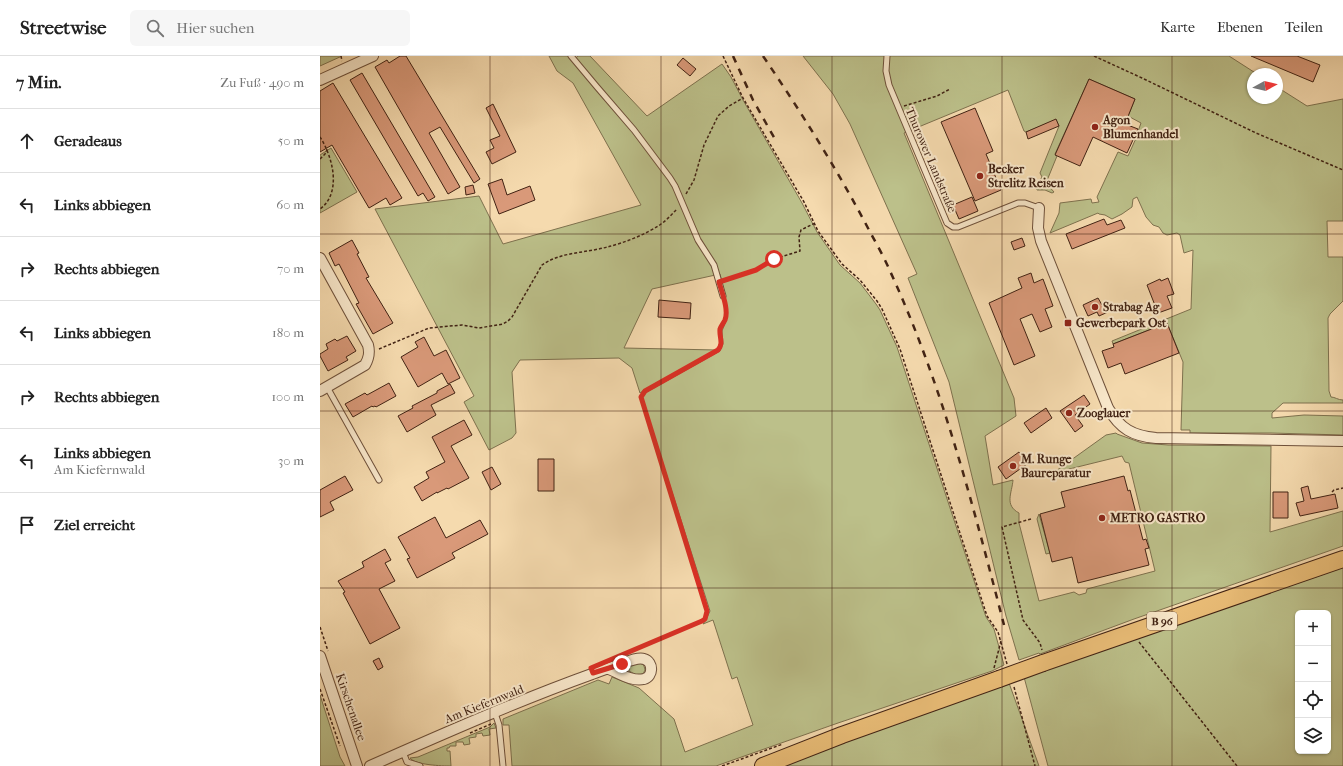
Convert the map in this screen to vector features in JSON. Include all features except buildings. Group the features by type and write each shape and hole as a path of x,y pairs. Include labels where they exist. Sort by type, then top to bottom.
{"main road":[{"name":"B 96","path":"763,766 842,735 1004,676 1043,658 1132,632 1343,559"}],"street":[{"path":"320,80 373,56"},
{"path":"1039,208 1038,228 1040,238 1105,401 1112,415 1123,427 1137,435 1156,438 1343,440"},
{"path":"320,258 368,345 370,352 368,361 365,365 324,389"},
{"name":"Kirschenallee","path":"320,656 357,766"},
{"name":"Am Kiefernwald","path":"370,766 497,716 593,673 609,669"}],"lane":[{"path":"571,56 634,130 670,178 698,240 714,264 723,296"},
{"name":"Thurower Landstraße","path":"886,56 886,71 889,85 947,223 950,226 958,227 1018,203 1025,203 1039,208"},
{"path":"324,389 379,480"},
{"path":"497,716 503,766"},
{"path":"403,752 407,762 420,766"}],"path":[{"path":"723,56 744,98 815,224 836,257 860,280 882,309 900,349 987,616 998,632 1001,641 1004,676"},
{"path":"1094,56 1256,132 1343,170"},
{"path":"899,108 937,96 950,89"},
{"path":"370,352 429,328 462,325 479,328 508,322 542,265 548,260 607,247 639,236 666,221 682,202 694,180 704,145 718,116 729,106 744,98"},
{"path":"320,137 332,167 334,180 333,189 328,202 320,209"},
{"path":"320,160 326,149"},
{"path":"719,282 756,270 774,259 800,251 800,230 815,224"},
{"path":"632,650 702,621 706,615 707,611 641,397 645,391 721,347 720,330 726,314 723,296"},
{"path":"1332,492 1343,488"},
{"path":"1031,519 1002,527 1023,620 1040,643 1043,658"},
{"path":"1132,632 1237,766"},
{"path":"1001,641 995,660 1004,676 1035,766"},
{"path":"320,689 342,751"},
{"path":"467,734 488,726 497,716"}],"green space":[{"path":"320,56 342,56 320,66"},
{"path":"549,56 568,56 572,61 578,56 590,56 647,116 722,64 731,77 817,232 840,265 860,283 880,310 897,347 986,617 994,629 1004,665 992,671 716,766 512,766 509,725 503,725 503,719 598,680 609,684 612,677 639,688 674,719 685,752 753,725 737,677 732,679 713,620 703,624 710,611 642,398 645,393 720,351 723,344 722,331 727,314 725,295 720,274 652,289 624,348 717,350 640,393 632,368 619,358 520,360 512,372 516,433 512,438 489,450 464,402 474,396 375,209 479,196 503,244 641,205 573,83 557,71"},
{"path":"803,56 1229,56 1248,68 1247,104 1283,104 1283,91 1307,106 1343,99 1343,221 1327,221 1328,257 1343,257 1343,301 1328,318 1329,391 1331,397 1343,400 1343,403 1283,403 1272,413 1272,418 1304,415 1343,416 1343,435 1190,433 1190,430 1181,430 1183,362 1167,323 1113,344 1112,341 1191,309 1193,250 1184,253 1180,235 1177,233 1167,235 1163,233 1159,227 1153,225 1146,217 1137,197 1133,199 1132,207 1112,219 1098,213 1050,233 1059,213 1060,203 1091,199 1092,203 1099,202 1097,197 1118,152 1128,156 1137,136 1141,123 1128,116 1135,99 1089,79 1055,154 1057,156 1046,183 1054,192 1052,193 1045,190 1037,190 1035,182 1040,180 1042,177 1040,173 1059,126 1056,120 1026,132 1024,131 1008,90 904,133 1014,398 1016,416 985,436 993,485 1013,480 1010,502 1014,510 1019,513 1019,523 1039,601 1074,592 1079,595 1086,593 1087,589 1155,571 1129,463 1125,462 1122,456 1053,473 1106,435 1116,433 1142,443 1168,445 1271,446 1270,532 1343,511 1343,546 1134,619 1040,654 1039,653 1019,660 1006,616 949,382 908,278 917,274 850,124 833,94"},
{"path":"331,148 357,192 320,213 320,155"},
{"path":"1039,514 1050,553 1046,554 1037,519"},
{"path":"1343,567 1343,766 1048,766 1024,677 1254,595 1316,577"},
{"path":"636,663 643,665 645,670 643,674 637,675 629,671 629,666"},
{"path":"1009,683 1039,766 777,766"},
{"path":"320,695 340,757 345,766 320,766"},
{"path":"494,723 496,728 489,729 490,735 483,736 482,733 476,734 476,737 469,738 470,744 464,745 463,742 456,742 456,746 450,746 447,748 447,751 450,751 451,766 423,764 410,758 418,757 490,727"}],"railway":[{"path":"733,56 753,100 776,141"},
{"path":"763,56 805,120 857,207 885,261 909,314 941,401 955,445 1004,625"}],"place":[{"name":"Agon Blumenhandel","path":"1095,127"},
{"name":"Becker Strelitz Reisen","path":"980,176"},
{"name":"Strabag Ag","path":"1095,307"},
{"name":"Gewerbepark Ost","path":"1068,323"},
{"name":"Zooglauer","path":"1069,413"},
{"name":"M. Runge Baureparatur","path":"1013,466"},
{"name":"METRO GASTRO","path":"1102,518"}],"route":[{"path":"622,664 593,673 591,668 702,621 705,619 707,611 641,401 642,394 721,347 720,327 725,320 726,308 719,282 756,270 774,259"}]}
